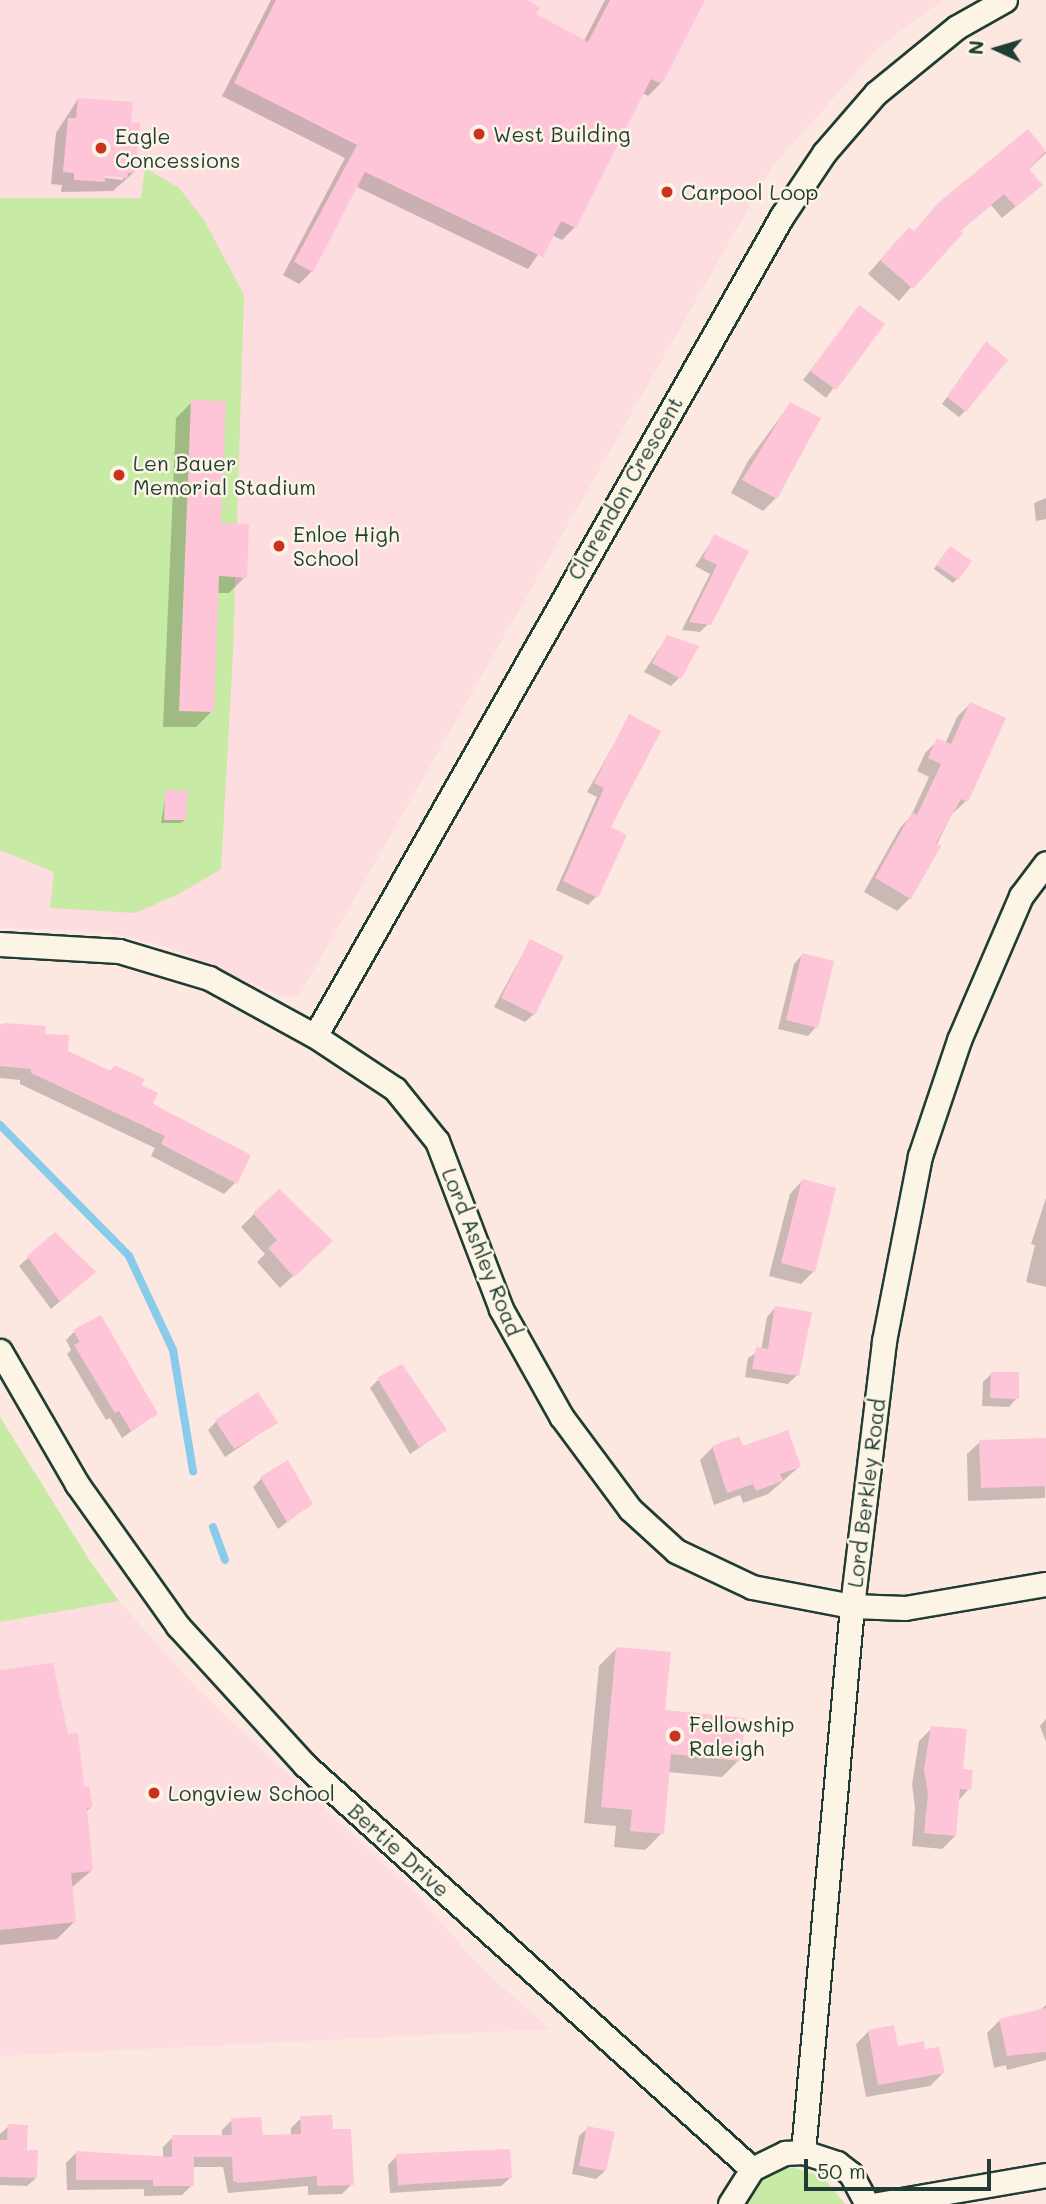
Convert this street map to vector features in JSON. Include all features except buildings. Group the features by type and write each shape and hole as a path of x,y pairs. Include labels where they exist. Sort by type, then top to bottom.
{"street":[{"name":"Clarendon Crescent","path":"315,1036 782,216 824,153 876,93 957,27 1005,0"},
{"name":"Lord Berkley Road","path":"803,2152 852,1606 884,1341 920,1156 959,1040 1021,896 1046,863"},
{"name":"Lord Ashley Road","path":"0,944 78,945 155,960 209,978 315,1036 395,1089 437,1141 501,1309 562,1416 630,1509 676,1551 730,1580 792,1597 852,1606 905,1608 1046,1584"},
{"name":"Bertie Drive","path":"0,1351 77,1484 178,1626 305,1765 752,2169"},
{"path":"730,2204 752,2169 785,2153 803,2152 837,2163 851,2174 867,2204"},
{"path":"878,2204 1046,2175"}],"shaded area":[{"name":"Enloe High School","path":"0,0 943,0 879,47 772,167 300,994 284,997 168,947 106,932 0,927"},
{"name":"Longview School","path":"119,1601 200,1692 415,1893 484,1971 550,2029 0,2056 0,1622"}],"green space":[{"name":"Len Bauer Memorial Stadium","path":"145,168 179,188 204,220 244,295 233,655 221,869 179,894 135,913 50,908 54,872 0,850 0,198 141,198"},
{"path":"0,1417 90,1561 119,1601 0,1622"},
{"path":"791,2167 823,2177 845,2204 741,2204 759,2179"}],"waterway":[{"path":"0,1125 129,1256 173,1350 193,1471"},
{"path":"213,1527 225,1560"}],"place":[{"name":"West Building","path":"479,134"},
{"name":"Eagle Concessions","path":"101,148"},
{"name":"Carpool Loop","path":"667,192"},
{"name":"Len Bauer Memorial Stadium","path":"119,475"},
{"name":"Enloe High School","path":"279,546"},
{"name":"Fellowship Raleigh","path":"675,1736"},
{"name":"Longview School","path":"154,1793"}]}
